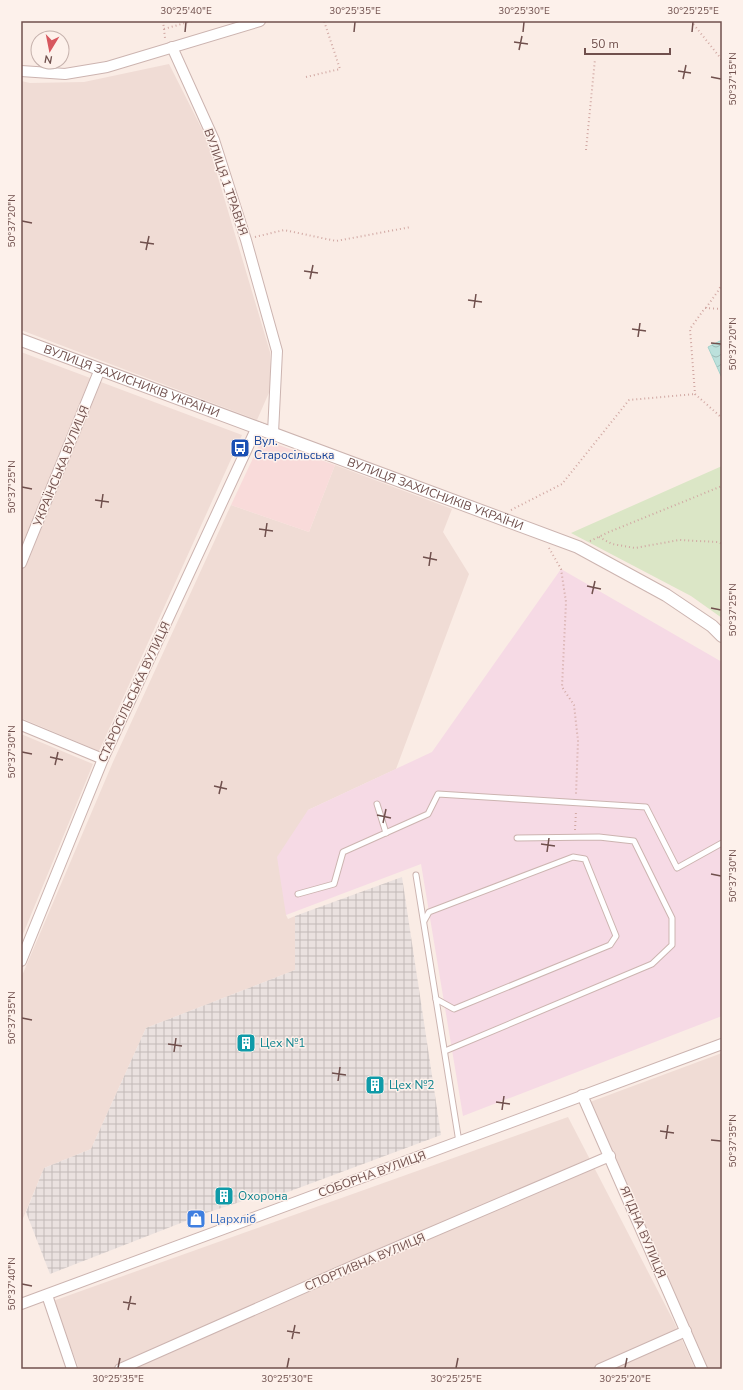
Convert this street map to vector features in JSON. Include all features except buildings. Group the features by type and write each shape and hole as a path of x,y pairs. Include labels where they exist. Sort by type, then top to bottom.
{"street":[{"path":"21,71 65,74 107,66 260,21"},
{"name":"ВУЛИЦЯ 1 ТРАВНЯ","path":"172,47 214,140 246,240 277,351 273,434"},
{"name":"ВУЛИЦЯ ЗАХИСНИКІВ УКРАЇНИ","path":"21,340 257,427"},
{"name":"УКРАЇНСЬКА ВУЛИЦЯ","path":"21,563 100,369"},
{"path":"257,427 273,434"},
{"name":"СТАРОСІЛЬСЬКА ВУЛИЦЯ","path":"21,961 103,759 257,427"},
{"name":"ВУЛИЦЯ ЗАХИСНИКІВ УКРАЇНИ","path":"273,434 578,547 666,595 712,626 722,636"},
{"path":"21,725 103,759"},
{"name":"СОБОРНА ВУЛИЦЯ","path":"21,1304 722,1044"},
{"name":"ЯГІДНА ВУЛИЦЯ","path":"582,1095 702,1369"},
{"name":"СПОРТИВНА ВУЛИЦЯ","path":"120,1369 362,1262 610,1156"},
{"path":"47,1295 72,1369"},
{"path":"600,1369 686,1331"}],"lane":[{"path":"298,894 334,884 343,852 428,814 438,794 646,807 677,868 722,843"},
{"path":"377,804 386,833"},
{"path":"444,1051 652,964 672,945 672,918 634,841 599,837 517,838"},
{"path":"424,921 429,912 573,857 585,859 616,936 610,945 454,1009 436,999"},
{"path":"416,875 459,1142"}],"path":[{"path":"163,21 164,38 172,47"},
{"path":"164,29 192,21"},
{"path":"306,77 340,68 324,21"},
{"path":"691,21 722,60"},
{"path":"586,150 595,59"},
{"path":"246,240 284,230 336,241 411,227"},
{"path":"722,284 690,329 695,394 722,418"},
{"path":"705,308 722,309"},
{"path":"497,517 562,484 629,400 695,394"},
{"path":"578,547 599,536 722,486"},
{"path":"540,533 561,569 566,602 562,687 574,705 577,726 578,741 575,837"},
{"path":"599,536 612,544 635,548 679,540 718,542 722,544"}],"shaded area":[{"path":"169,64 206,137 270,352 271,388 257,420 21,330 21,81 30,83 84,82"},
{"path":"21,352 242,435 99,751 21,718"},
{"path":"262,439 335,465 309,532 231,505"},
{"path":"335,465 452,509 443,532 469,574 396,769 308,810 286,915 288,919 295,916 295,970 146,1028 91,1149 44,1168 21,1223 21,978 113,762 231,505 309,532"},
{"path":"561,569 722,662 722,1016 463,1116 421,864 286,915 277,857 308,810 432,752"},
{"path":"21,734 93,764 21,939"},
{"name":"Цархліб","path":"402,877 441,1135 269,1199 246,1200 209,1212 50,1274 26,1212 44,1168 91,1149 146,1028 295,970 295,916"},
{"path":"722,1053 722,1369 707,1369 590,1102"},
{"path":"568,1117 674,1322 695,1369 79,1369 53,1301"}],"green space":[{"path":"722,466 722,618 691,596 571,533"}],"water":[{"path":"722,340 722,378 708,347"}],"place":[{"name":"Вул. Старосільська","path":"240,448"},
{"name":"Цех №1","path":"246,1043"},
{"name":"Цех №2","path":"375,1085"},
{"name":"Охорона","path":"224,1196"},
{"name":"Цархліб","path":"196,1219"}]}
